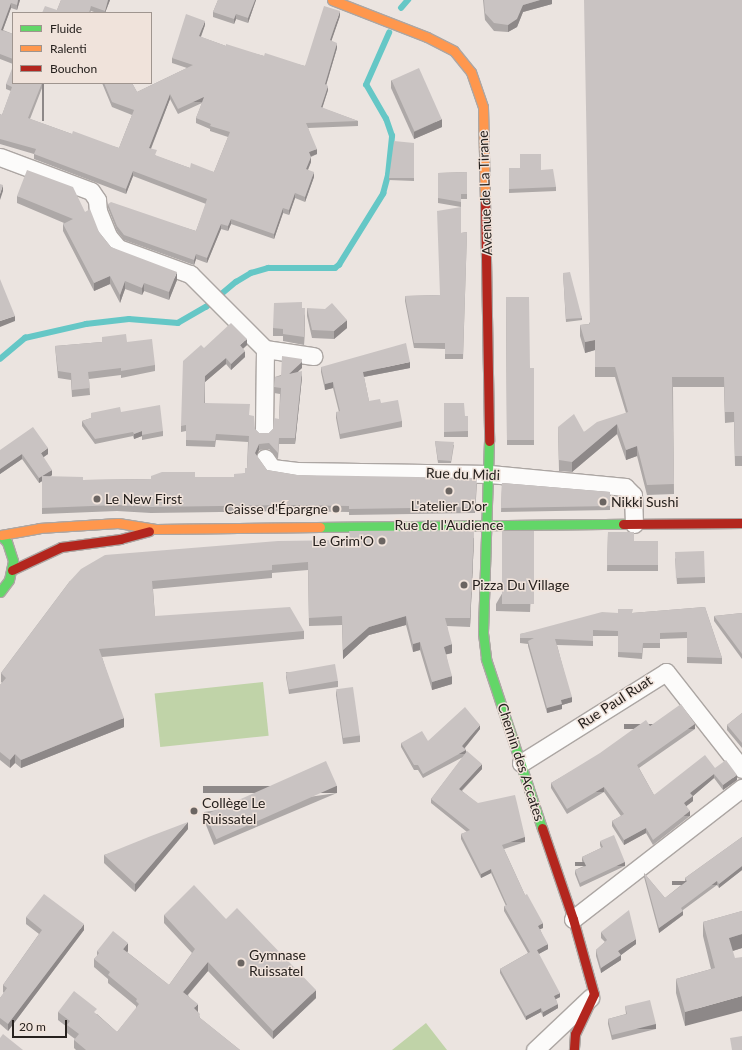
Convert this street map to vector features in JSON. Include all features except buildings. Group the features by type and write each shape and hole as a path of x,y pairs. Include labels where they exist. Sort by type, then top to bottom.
{"street":[{"name":"Avenue de La Tirane","path":"332,0 427,37 454,51 471,72 482,107 490,474 489,525"},
{"path":"0,157 91,191 97,200 98,211 108,236 118,248 190,274 210,292 265,349 313,356"},
{"path":"264,430 265,349"},
{"name":"Rue du Midi","path":"265,458 272,468 297,471 490,474 625,487 630,489 633,495 634,524"},
{"name":"Rue de l'Audience","path":"0,535 39,528 118,523 156,530 742,523"},
{"name":"Chemin des Accates","path":"489,525 483,633 486,659 573,919 594,994"},
{"name":"Rue de l'Audience","path":"12,570 61,547 120,539 156,530"},
{"path":"0,535 11,551 12,570 10,580 0,592"},
{"name":"Rue Paul Ruat","path":"521,763 666,672 742,769"},
{"path":"573,919 742,788"},
{"path":"535,1050 594,994"},
{"path":"574,1050 575,1034 594,994"}],"green space":[{"path":"263,682 269,736 160,747 155,693"},
{"path":"426,1023 447,1050 392,1050"}],"waterway":[{"path":"401,8 408,0"},
{"path":"0,359 25,338 86,324 129,319 178,323 206,307 236,282 251,273 268,268 335,268 339,265 383,194 388,175 392,136 386,119 366,85 389,33"}],"traffic: fast":[{"path":"489,441 483,633 486,659 542,828"},
{"path":"320,527 623,524"},
{"path":"0,535 7,542 13,561 9,580 0,592"}],"traffic: slow":[{"path":"332,0 427,37 454,51 471,72 483,107 485,201"},
{"path":"1,535 39,528 118,523 156,529 320,527"}],"traffic: jam":[{"path":"485,201 489,441"},
{"path":"623,524 742,523"},
{"path":"12,570 61,547 120,539 149,531"},
{"path":"542,828 573,919 594,994 575,1034 574,1050"}],"place":[{"name":"L'atelier D'or","path":"449,491"},
{"name":"Le New First","path":"97,499"},
{"name":"Nikki Sushi","path":"603,502"},
{"name":"Caisse d'Épargne","path":"336,509"},
{"name":"Le Grim'O","path":"382,541"},
{"name":"Pizza Du Village","path":"464,585"},
{"name":"Collège Le Ruissatel","path":"194,811"},
{"name":"Gymnase Ruissatel","path":"241,963"}]}
